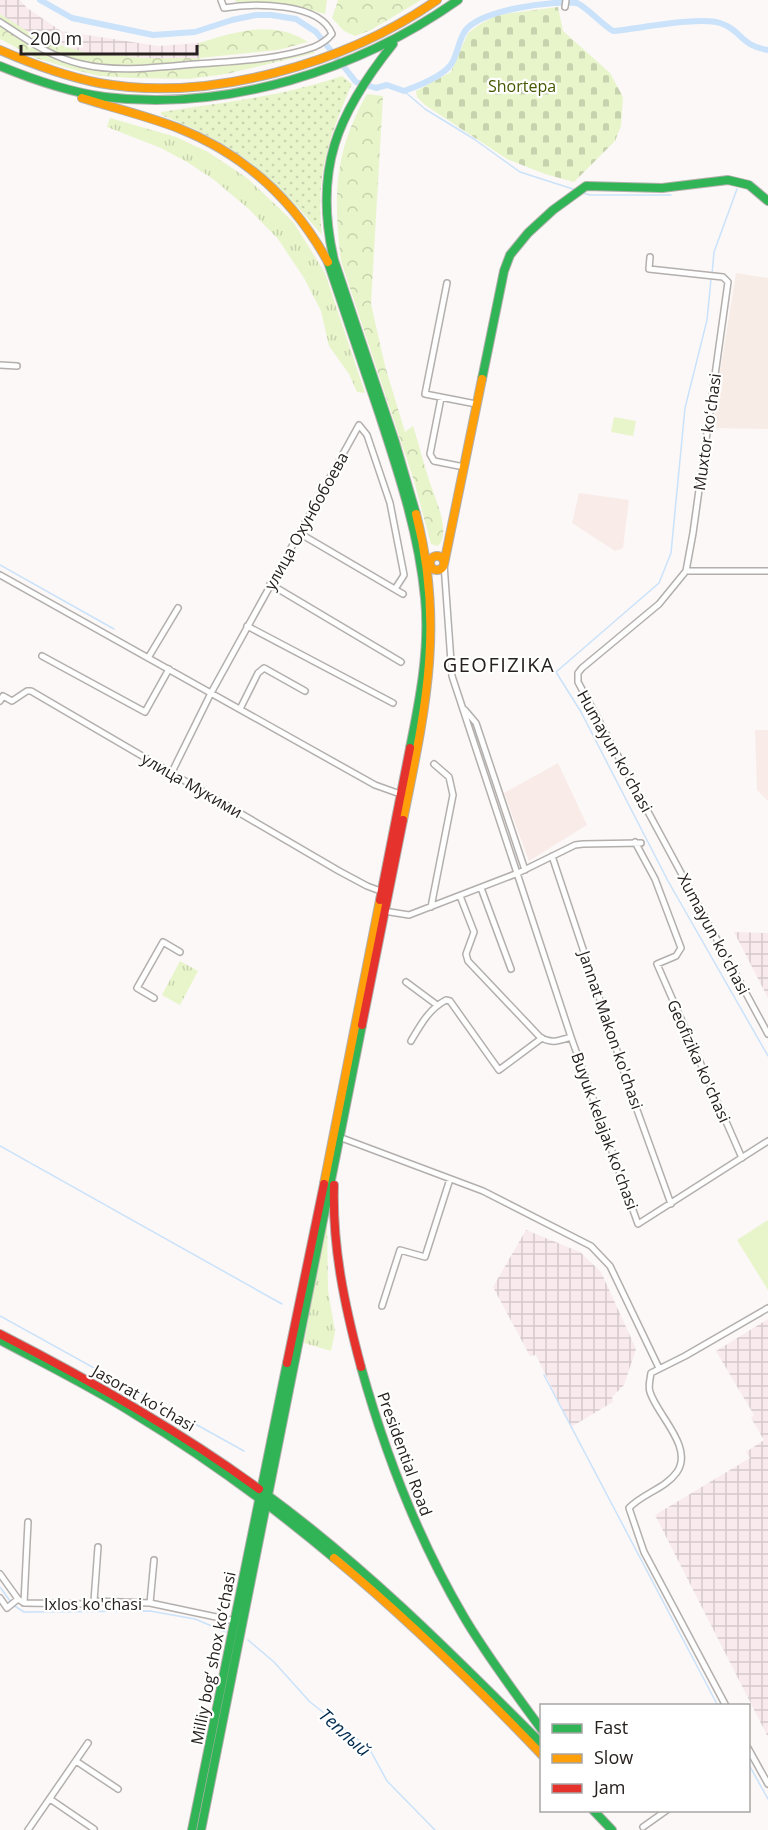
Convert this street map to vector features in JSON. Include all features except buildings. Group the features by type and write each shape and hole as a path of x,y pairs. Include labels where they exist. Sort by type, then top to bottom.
{"main road":[{"path":"0,50 38,67 74,79 123,87 194,87 239,80 328,57 374,39 402,24 437,0"},
{"path":"49,86 100,97 146,100 178,100 244,91 335,66 395,42 458,0"},
{"path":"263,1497 430,667 432,632 422,552 331,261 327,227 328,173 338,133 358,89 395,42"},
{"path":"0,66 107,107 179,128 225,151 253,170 278,194 308,228 331,261"},
{"path":"422,552 429,554 433,563 442,568 503,275 509,258 540,221 579,189 589,186 669,188 728,180 749,185 768,201"},
{"path":"426,576 433,563 448,545"},
{"path":"263,1497 336,1157 337,1136"},
{"name":"Presidential Road","path":"336,1157 333,1224 339,1275 362,1370 391,1461 420,1534 456,1603 540,1727"},
{"name":"Jasorat koʻchasi","path":"0,1334 188,1439 263,1497"},
{"name":"Jasorat koʻchasi","path":"0,1340 150,1423 263,1497"},
{"path":"263,1497 387,1593 455,1655 540,1742"},
{"path":"263,1497 394,1607 468,1677 540,1753"},
{"name":"Milliy bog‘ shox ko‘chasi","path":"192,1830 263,1497"},
{"name":"Milliy bog‘ shox ko‘chasi","path":"201,1830 263,1497"},
{"path":"595,1812 612,1830"},
{"path":"599,1812 612,1830"}],"street":[{"path":"0,22 47,52 67,60 97,67 151,68 240,61 316,46 333,34 328,24 310,14 281,7 233,3 224,8 221,0"},
{"path":"565,7 566,0"},
{"name":"Muxtor koʻchasi","path":"650,257 650,269 720,277 728,282 686,571"},
{"path":"447,283 425,394 476,404"},
{"path":"0,364 17,366"},
{"path":"441,398 430,454 434,461 464,467"},
{"name":"улица Охунбобоева","path":"171,772 270,584 359,425 367,435 390,503 404,575 394,589"},
{"path":"299,533 403,594"},
{"path":"433,563 443,573 445,579"},
{"name":"Buyuk kelajak ko'chasi","path":"444,564 452,676 571,1037 638,1224 671,1204"},
{"path":"686,571 768,571"},
{"name":"Humayun ko'chasi","path":"677,864 579,686 577,676 582,668 659,604 686,571"},
{"path":"0,575 375,784 404,795"},
{"path":"270,584 401,662"},
{"path":"148,658 178,608"},
{"path":"248,626 393,703"},
{"path":"42,656 146,712 169,669"},
{"path":"240,709 258,673 264,669 304,692"},
{"name":"улица Мукими","path":"0,701 3,696 12,700 31,691 339,871 385,893"},
{"path":"462,706 476,723 525,870"},
{"path":"431,907 453,795 449,777 434,764"},
{"name":"Geofizika ko'chasi","path":"552,856 583,844 638,843 655,879 681,948 676,956 657,964 742,1158"},
{"path":"390,912 409,915 518,873 552,856"},
{"name":"Jannat Makon ko'chasi","path":"552,856 671,1204"},
{"name":"Xumayun ko'chasi","path":"677,864 768,1034"},
{"path":"481,888 511,969"},
{"path":"411,1041 437,1005 447,1000 450,1001 499,1070 542,1038 466,958 474,932 460,896"},
{"path":"154,998 137,988 163,942 180,951"},
{"path":"406,982 437,1005"},
{"name":"Buyuk kelajak ko'chasi","path":"542,1038 546,1042 554,1043 571,1037"},
{"path":"337,1136 483,1191 591,1246 610,1266 659,1368"},
{"path":"671,1204 768,1140"},
{"path":"382,1306 400,1250 425,1257 450,1179"},
{"path":"725,1704 644,1552 629,1508 663,1486 678,1471 681,1461 681,1447 649,1391 651,1373 768,1308"},
{"path":"24,1603 28,1522"},
{"path":"94,1601 98,1547"},
{"path":"150,1603 154,1560"},
{"name":"Ixlos ko'chasi","path":"0,1574 18,1599 24,1603 88,1604 94,1601 150,1603 235,1621"},
{"path":"0,1598 7,1608 18,1599"},
{"path":"28,1830 88,1743"},
{"path":"750,1754 768,1784"},
{"path":"76,1761 118,1789"},
{"path":"50,1799 94,1829"},
{"path":"643,1827 664,1812"}],"shaded area":[{"path":"0,0 20,0 27,8 61,31 158,46 199,43 200,58 145,58 86,53 36,37 0,14"},
{"path":"736,273 768,278 768,429 711,428"},
{"path":"579,493 629,500 623,548 615,551 572,523"},
{"path":"755,730 768,730 768,801 757,790"},
{"path":"558,763 587,825 529,861 504,793"},
{"path":"734,932 768,933 768,998"},
{"path":"526,1230 580,1252 601,1272 636,1349 624,1385 612,1397 613,1402 571,1427 536,1355 530,1356 493,1287"},
{"path":"768,1319 768,1737 655,1515 750,1458 746,1452 764,1440 751,1418 754,1415 716,1351"}],"green space":[{"path":"235,0 327,0 325,14 293,5 236,2"},
{"path":"338,0 421,0 371,30 355,36 344,31 332,18"},
{"name":"Shortepa","path":"558,7 563,31 610,73 623,97 621,126 615,141 574,182 545,174 507,159 425,105 417,97 416,91 451,72 468,33 479,25 497,15"},
{"path":"0,14 36,37 86,53 145,58 199,58 199,43 240,32 267,29 294,35 308,42 278,50 200,58 200,65 240,64 312,49 315,53 226,74 189,79 100,76 36,58 0,39"},
{"path":"342,76 352,84 331,139 322,175 320,214 322,235 272,181 244,158 206,135 161,115 161,112 274,94"},
{"path":"367,94 383,96 371,304 385,366 405,432 413,426 441,514 443,532 438,546 431,544 414,481 341,261 337,195 342,155 356,115"},
{"path":"110,118 176,137 208,152 247,178 294,223 325,273 365,393 357,392 349,374 329,346 321,311 304,278 278,239 250,210 213,179 161,148 107,127"},
{"path":"614,417 636,421 633,436 611,432"},
{"path":"180,961 198,971 180,1005 162,995"},
{"path":"327,1215 328,1290 335,1332 331,1351 304,1343"},
{"path":"768,1220 768,1290 737,1240"}],"waterway":[{"path":"40,0 72,18 153,35 195,32 256,15 296,19 316,32 356,82 376,88 387,85 404,91 445,71 455,57 463,34 473,24 501,12 551,3 577,3 613,31 711,21 727,26 746,42 768,50"},
{"path":"404,91 425,109 474,139 520,172 576,190"},
{"path":"712,274 714,252 737,189"},
{"path":"583,193 590,195 671,195"},
{"path":"711,279 707,320 685,408 671,553 659,583 556,672 581,712 668,881 768,1056"},
{"path":"0,565 114,629"},
{"path":"0,1146 282,1304"},
{"path":"0,1316 244,1451"},
{"path":"544,1375 717,1704"},
{"name":"Теплый","path":"0,1587 10,1601"},
{"name":"Теплый","path":"13,1605 24,1612 150,1611 195,1619 226,1632"},
{"name":"Теплый","path":"248,1640 274,1662 310,1702 369,1748 387,1781 435,1830"},
{"path":"750,1767 768,1799"}],"traffic: fast":[{"path":"0,66 51,85 105,97 151,100 198,98 244,91 290,80 335,65 378,47 458,0"},
{"path":"334,260 328,228 326,198 335,144 344,119 357,95 393,44"},
{"path":"482,379 504,271 510,255 528,233 553,210 586,186 662,188 728,180 749,185 768,201"},
{"path":"334,260 395,442 416,514"},
{"path":"328,262 401,481 422,574 426,617 425,655 410,748"},
{"path":"201,1830 362,1025"},
{"path":"0,1340 67,1375 186,1446 261,1500 334,1558"},
{"path":"192,1830 287,1363"},
{"path":"361,1367 392,1463 432,1557 473,1632 540,1727"},
{"path":"259,1489 371,1579 540,1742"},
{"path":"595,1812 612,1830"}],"traffic: slow":[{"path":"0,50 48,69 99,83 141,88 186,87 231,82 276,73 320,59 362,42 437,0"},
{"path":"82,98 178,128 202,139 246,165 265,181 300,219 328,262"},
{"path":"444,564 482,379"},
{"path":"403,820 429,668 429,593 425,555 416,514"},
{"path":"434,556 440,556 444,563 440,570 434,570 430,566 430,560 434,556"},
{"path":"324,1184 380,900"},
{"path":"334,1558 441,1654 540,1753"}],"traffic: jam":[{"path":"380,900 410,748"},
{"path":"362,1025 403,820"},
{"path":"287,1363 324,1184"},
{"path":"334,1185 337,1254 361,1367"},
{"path":"0,1334 132,1406 197,1446 259,1489"}],"district":[{"name":"GEOFIZIKA","path":"499,664"}]}
